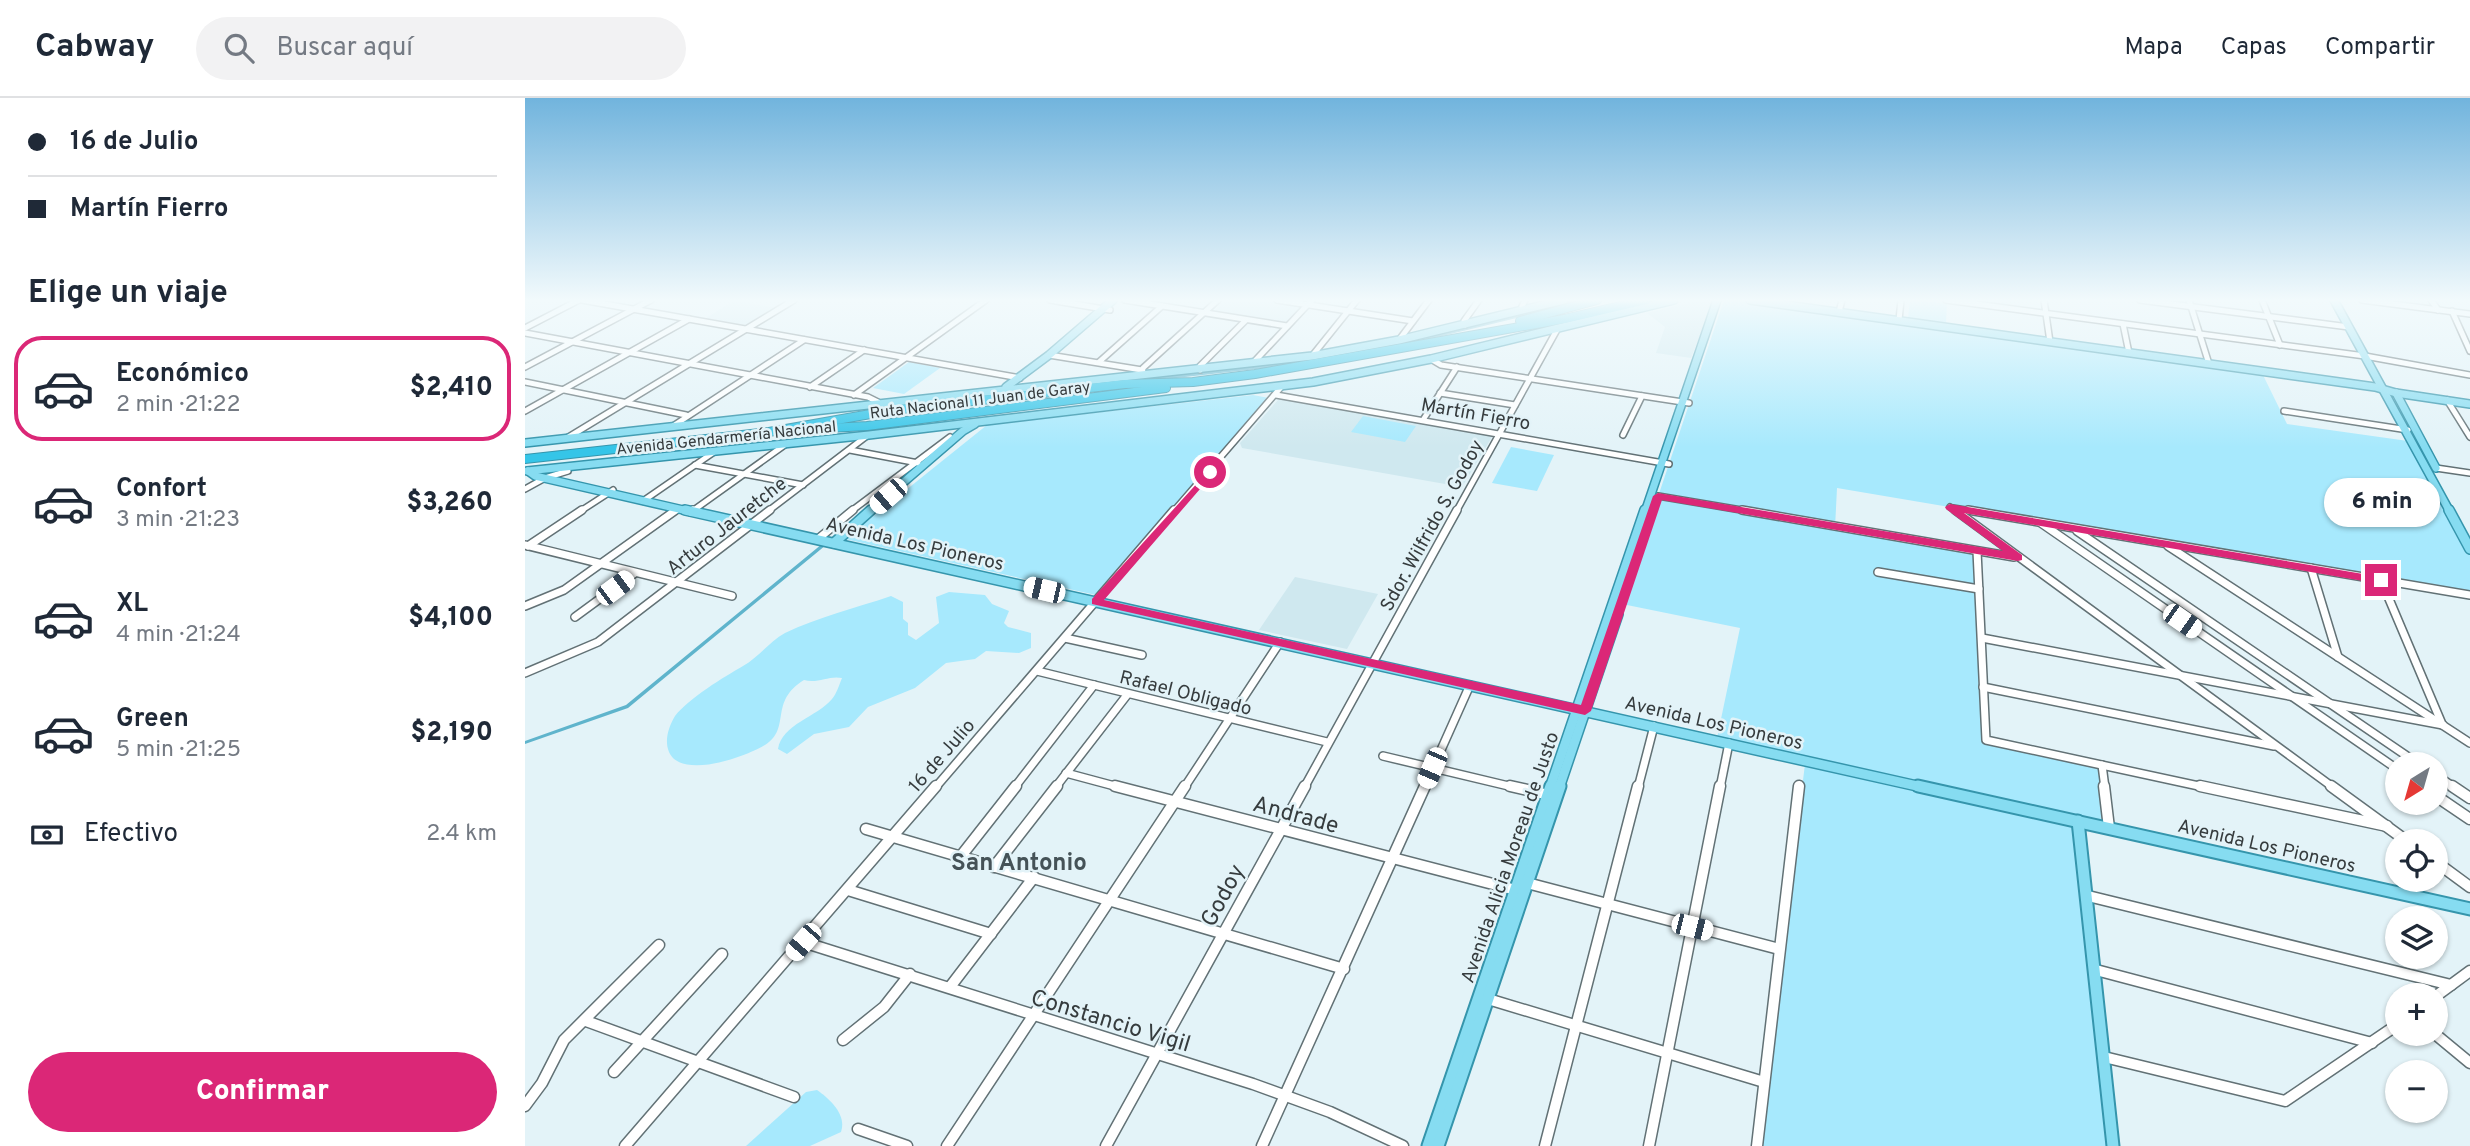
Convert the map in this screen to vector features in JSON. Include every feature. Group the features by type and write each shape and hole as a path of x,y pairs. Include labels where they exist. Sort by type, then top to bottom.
{"highway":[{"name":"Ruta Nacional 11 Juan de Garay","path":"525,459 769,432 887,424 1087,400 1342,361 1401,349"},
{"name":"Ruta Nacional 11 Juan de Garay","path":"769,432 893,410 1133,383 1193,382"},
{"path":"1053,384 1095,388 1099,393 1087,400"},
{"path":"912,408 948,396"},
{"path":"1019,416 1070,402"},
{"path":"887,424 880,422 878,417 893,410"},
{"path":"901,422 929,428"}],"main road":[{"path":"1031,386 1025,382 1026,378 1059,349"},
{"name":"Avenida Gendarmería Nacional","path":"527,442 1142,373 1200,370 1351,349"},
{"name":"Avenida Gendarmería Nacional","path":"527,471 869,435 1282,386 1472,349"},
{"name":"Avenida Alicia Moreau de Justo","path":"1687,403 1703,349"},
{"name":"Avenida Alicia Moreau de Justo","path":"1438,1146 1582,710 1706,349"},
{"path":"2100,349 2470,404"},
{"path":"2361,349 2470,549"},
{"path":"1000,390 1052,355"},
{"path":"2396,393 2436,468"},
{"path":"834,543 920,464 963,432 983,421"},
{"path":"946,446 952,433 947,425"},
{"name":"Avenida Alicia Moreau de Justo","path":"1427,1146 1549,795 1658,496 1666,463"},
{"path":"568,471 577,467"},
{"name":"Avenida Los Pioneros","path":"527,471 545,478 2470,909"},
{"name":"Avenida Los Pioneros","path":"568,471 564,475 566,479 611,492"},
{"name":"Avenida Los Pioneros","path":"645,499 678,509 697,511"},
{"path":"2078,821 2113,1146"}],"street":[{"path":"525,367 559,349"},
{"path":"607,349 854,395 877,402"},
{"path":"525,411 635,349"},
{"path":"567,438 713,349"},
{"path":"673,426 790,349"},
{"path":"858,349 1020,378"},
{"path":"854,395 919,349"},
{"path":"1099,362 1114,349"},
{"path":"1052,355 1099,362 1142,373 1167,349"},
{"path":"1200,370 1200,366 1217,349"},
{"path":"1253,364 1267,349"},
{"path":"1312,356 1318,349"},
{"name":"Sdor. Wilfrido S. Godoy","path":"1373,663 1547,349"},
{"path":"2128,349 2129,353"},
{"path":"2204,349 2209,364"},
{"path":"2310,349 2470,375"},
{"path":"810,387 865,350"},
{"path":"1431,359 1441,365 1687,403"},
{"path":"1423,420 1457,367"},
{"path":"525,382 687,415"},
{"name":"16 de Julio","path":"627,1146 1282,386"},
{"path":"1440,393 1515,405"},
{"name":"Martín Fierro","path":"1276,395 1666,463"},
{"path":"1623,435 1642,396"},
{"path":"2447,400 2470,437"},
{"path":"2284,411 2416,431"},
{"name":"Arturo Jauretche","path":"525,673 588,648 869,435"},
{"path":"818,539 881,486 920,464 950,437"},
{"path":"697,511 786,444"},
{"path":"850,450 920,464"},
{"path":"645,499 714,452"},
{"path":"695,465 803,485"},
{"path":"2436,468 2470,473"},
{"path":"525,489 545,478 568,471"},
{"path":"526,546 611,492"},
{"path":"1658,496 2018,557"},
{"path":"2391,829 1950,507 2470,596"},
{"path":"525,606 564,590 678,509"},
{"path":"2041,523 2385,761"},
{"path":"2073,528 2401,752"},
{"path":"2164,543 2470,743"},
{"path":"526,546 732,596"},
{"path":"1977,551 1986,740 2387,826"},
{"path":"2311,568 2338,657"},
{"path":"1878,572 1979,589"},
{"path":"575,617 635,573"},
{"path":"2381,580 2443,725"},
{"path":"1065,638 1142,654"},
{"path":"1982,638 2443,725"},
{"path":"947,1146 1280,642"},
{"name":"Godoy","path":"1106,1146 1373,663"},
{"name":"Rafael Obligado","path":"1037,671 1327,742"},
{"path":"961,856 1094,685"},
{"path":"1262,1146 1470,685"},
{"path":"1983,687 2278,747"},
{"path":"994,867 1127,695"},
{"path":"1545,1146 1654,726"},
{"path":"1649,1146 1729,743"},
{"path":"1383,756 1549,795"},
{"path":"2102,765 2109,828"},
{"name":"Andrade","path":"1066,773 1516,890"},
{"path":"2448,783 2470,798"},
{"path":"1757,1146 1799,786"},
{"path":"2448,804 2470,819"},
{"path":"866,829 1344,969"},
{"path":"2448,871 2470,887"},
{"path":"950,987 1034,877"},
{"path":"1527,883 1779,949"},
{"path":"848,890 953,920 991,934"},
{"path":"2088,897 2451,985"},
{"name":"Constancio Vigil","path":"803,942 911,974 1032,1016 1286,1096 1403,1146"},
{"path":"525,1106 538,1092 549,1072 552,1055 559,1045 572,1030 586,1021 659,945"},
{"path":"614,1072 722,954"},
{"path":"2096,970 2372,1043"},
{"path":"2448,987 2470,971"},
{"path":"843,1040 884,1007 911,974"},
{"path":"1487,999 1764,1082"},
{"path":"586,1021 794,1097"},
{"path":"2104,1057 2285,1101 2385,1034"},
{"path":"2448,1045 2470,1063"},
{"path":"857,1129 907,1146"}],"shaded area":[{"path":"1657,349 1695,349 1691,358 1656,353"},
{"path":"1708,349 2092,349 2262,373 2287,424 2408,441 2470,551 2470,595 1837,488 1835,528 1976,551 1989,739 2101,765 2109,832 2079,825 2111,1146 1758,1146 1805,764 1716,743 1740,628 1622,604"},
{"path":"909,362 940,368 904,394 873,388"},
{"path":"1253,395 1269,398 1096,595 845,539 987,425"},
{"path":"1278,400 1492,437 1462,487 1242,448 1240,443"},
{"path":"1363,416 1416,426 1405,442 1351,432"},
{"path":"1511,447 1554,455 1537,491 1492,483"},
{"path":"822,544 826,545 628,708 525,744 525,741 626,705"},
{"path":"1295,577 1378,594 1347,649 1259,630"},
{"path":"949,592 985,595 992,604 1009,611 1004,623 1008,627 1031,633 1031,648 1019,653 986,651 975,659 946,663 915,688 868,707 849,727 814,734 787,754 778,749 786,733 826,705 837,692 842,678 804,680 793,688 783,706 773,738 756,750 729,760 700,765 676,760 669,752 669,729 681,709 707,688 749,662 785,633 824,617 891,596 903,602 903,619 908,623 908,635 916,640 939,623 936,597"},
{"path":"817,1090 832,1103 839,1114 842,1120 841,1132 810,1146 746,1146 806,1092"}],"waterway":[{"path":"1138,380 1308,361"}],"district":[{"name":"San Antonio","path":"1019,862"}],"route":[{"path":"1210,472 1096,601 1585,711 1658,496 2018,557 1950,507 2381,580"}]}
